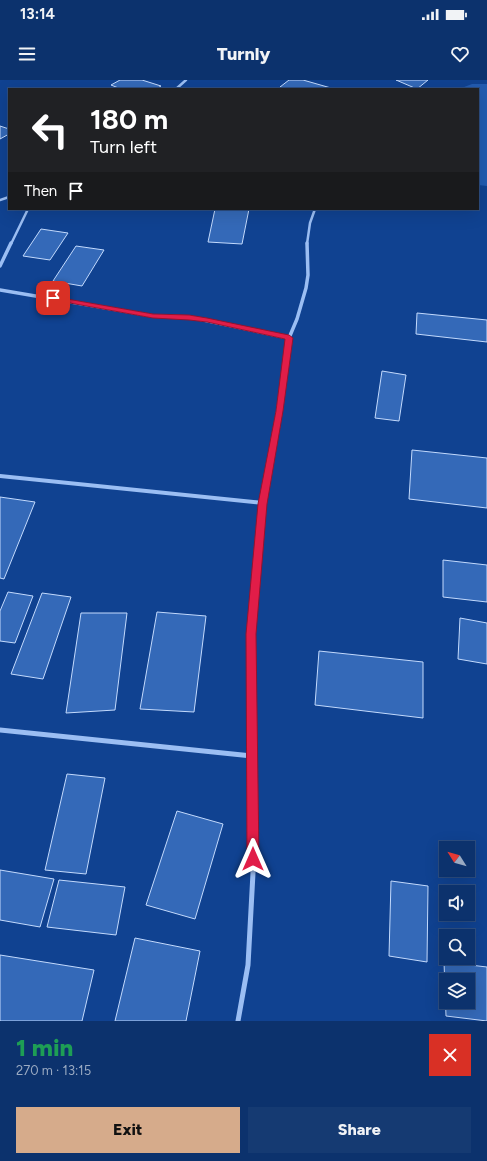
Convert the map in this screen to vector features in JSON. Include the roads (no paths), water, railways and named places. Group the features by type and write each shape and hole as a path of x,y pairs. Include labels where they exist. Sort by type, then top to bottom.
{"street":[{"path":"177,88 186,80"},
{"path":"0,266 28,210"},
{"path":"238,1021 248,966 253,873 251,634 263,504 280,411 289,338 297,319 306,288 308,275 307,246 310,223 315,210"},
{"path":"0,290 153,316 189,317 289,338"},
{"path":"0,476 263,504"},
{"path":"0,730 252,756"}]}
